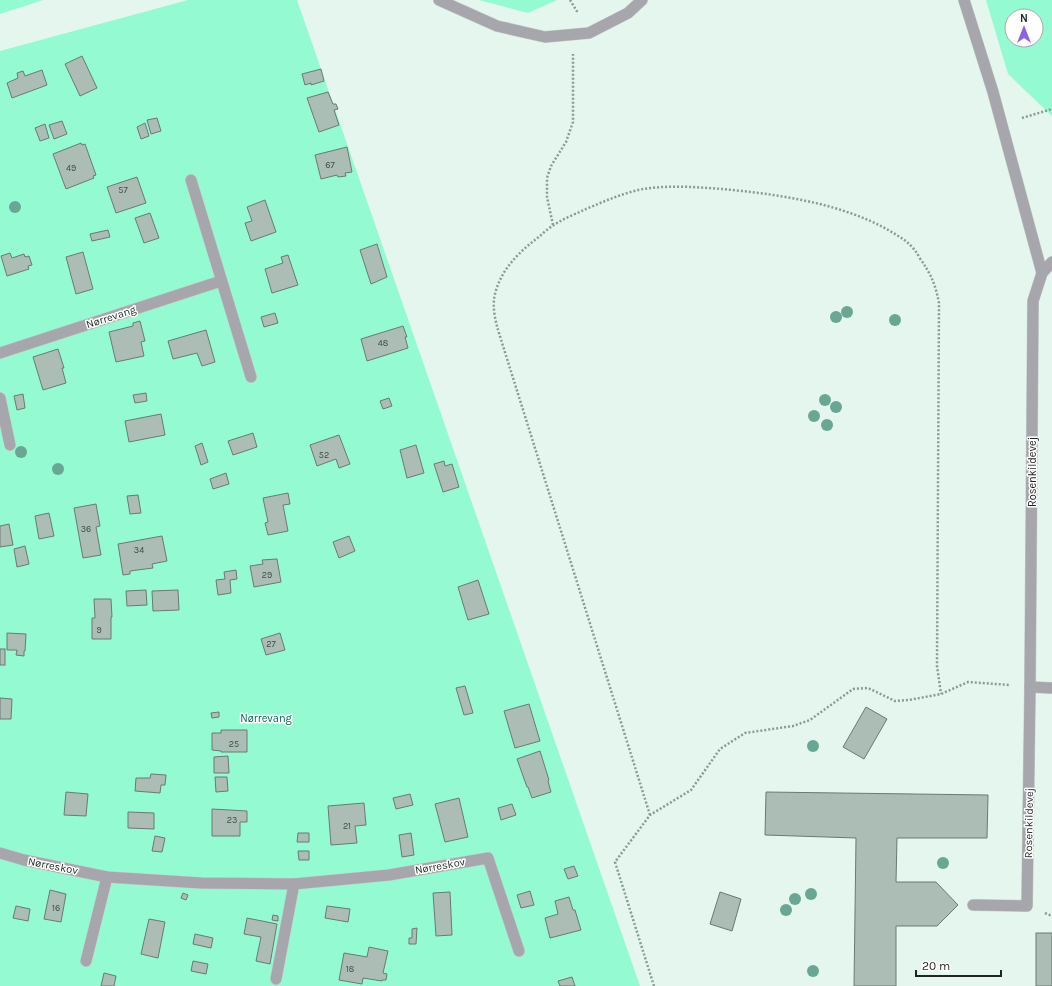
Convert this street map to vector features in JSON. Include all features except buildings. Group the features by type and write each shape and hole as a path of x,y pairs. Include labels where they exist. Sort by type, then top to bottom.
{"street":[{"path":"439,0 497,26 545,37 589,33 628,14 642,0"},
{"path":"964,0 993,92 1042,273"},
{"path":"191,180 251,376"},
{"name":"Rosenkildevej","path":"973,905 1028,906 1033,301 1042,273 1052,262"},
{"name":"Nørrevang","path":"0,353 222,281"},
{"path":"0,398 10,445"},
{"path":"1030,686 1052,688"},
{"name":"Nørreskov","path":"0,853 24,860 107,877 201,883 294,884 389,875 488,858 519,952"},
{"path":"86,961 107,877"},
{"path":"276,980 294,884"}],"path":[{"path":"553,225 547,197 547,178 551,166 566,142 573,122 573,34"},
{"path":"1002,124 1052,109"},
{"path":"650,816 500,338 494,313 494,296 500,278 510,264 525,248 553,225 613,197 644,189 675,187 739,191 773,195 810,202 852,214 877,224 899,236 912,247 929,270 936,287 939,303 937,666 942,694"},
{"path":"654,986 615,862 650,816 690,790 720,749 745,733 793,726 810,720 852,689 868,688 895,701 942,694 968,682 1030,686"}],"green space":[{"path":"0,0 43,0 0,14"},
{"name":"Nørrevang","path":"188,0 297,0 640,986 0,986 0,51"},
{"path":"479,0 557,0 528,13"},
{"path":"986,0 1052,0 1052,116 1008,74"}]}
